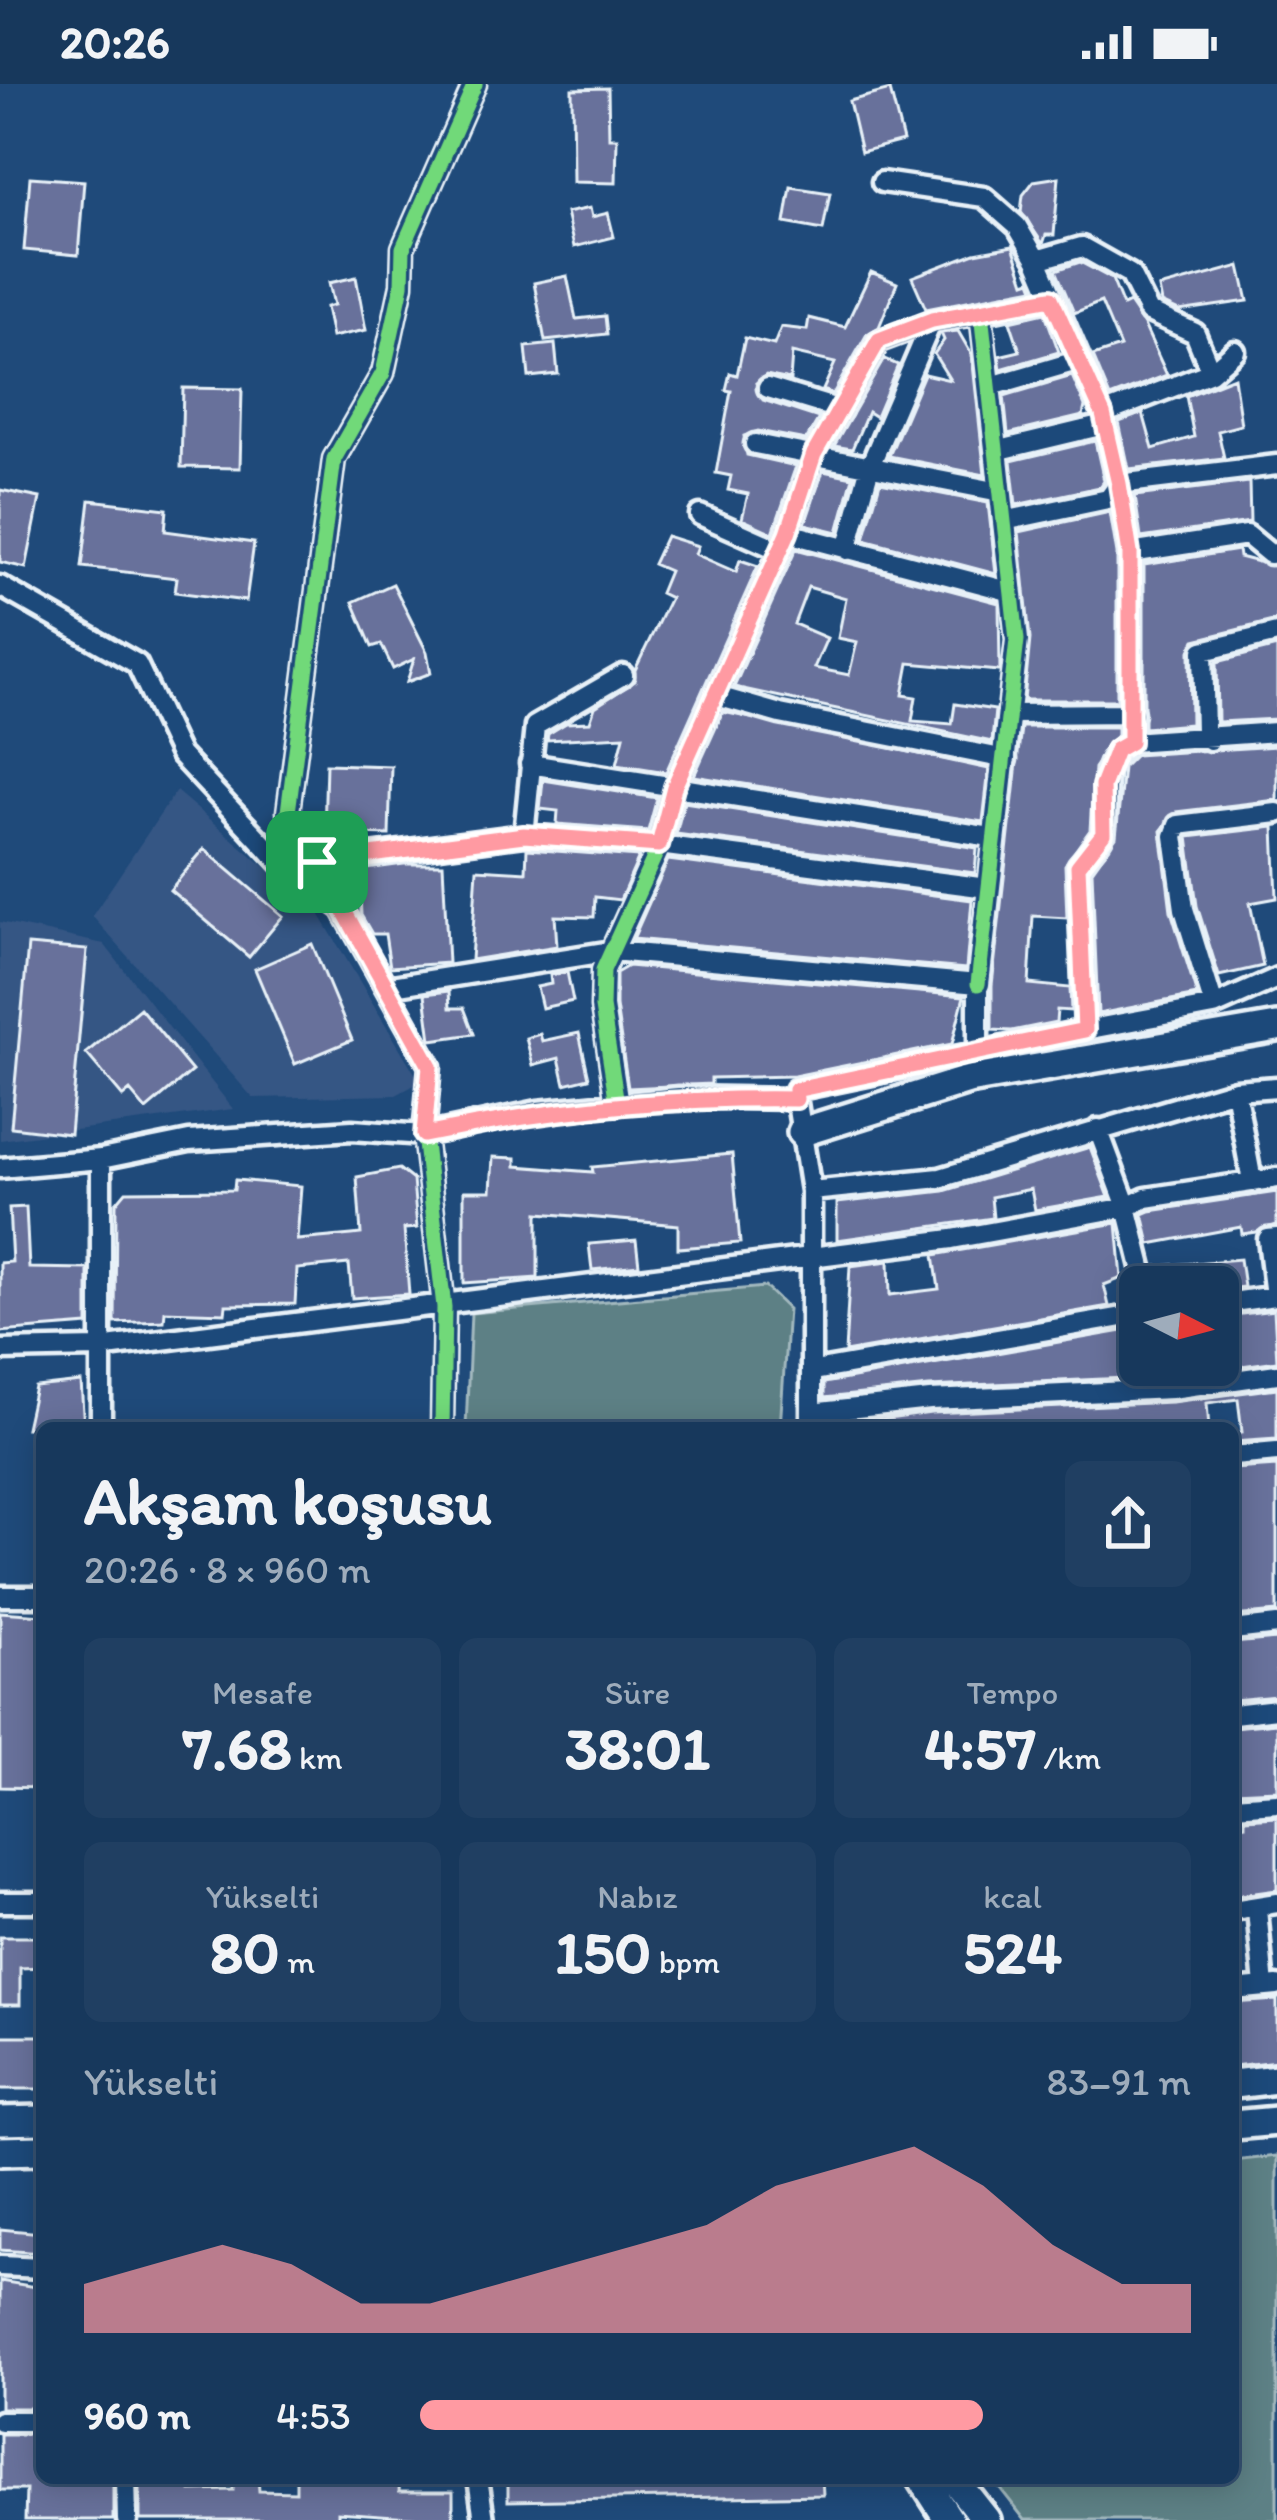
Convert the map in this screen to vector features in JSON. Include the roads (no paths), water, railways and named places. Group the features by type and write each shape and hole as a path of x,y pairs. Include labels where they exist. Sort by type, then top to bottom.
{"street":[{"path":"442,1422 445,1307 424,1135 430,1066 288,812 334,459 383,373 402,285 403,248 475,84"},
{"path":"882,182 984,197 1017,226 1037,260 1103,420 1119,484 1130,553 1130,742"},
{"path":"1037,260 1082,247 1130,274 1149,312 1195,333 1211,372"},
{"path":"617,1104 602,1007 603,970 659,845 674,787 783,542 814,454 879,340 932,320 1051,298"},
{"path":"978,1051 978,984 991,837 1012,714 1017,640 1000,493 1000,450 981,313"},
{"path":"847,550 870,466 932,320"},
{"path":"1000,450 1103,420 1211,372 1235,351"},
{"path":"988,387 1080,360"},
{"path":"768,388 841,410"},
{"path":"755,444 1000,493"},
{"path":"1004,521 1108,499 1119,484 1277,465"},
{"path":"700,515 783,542 847,550 1012,592"},
{"path":"1130,553 1247,535 1270,554 1277,553"},
{"path":"0,586 137,664 180,754 281,863 346,912"},
{"path":"1210,740 1205,731 1203,651 1277,633"},
{"path":"524,835 535,726 623,675"},
{"path":"717,696 780,714 1006,759"},
{"path":"1012,714 1133,713"},
{"path":"1085,1030 1078,866 1103,834 1102,786 1116,750 1130,742 1277,733"},
{"path":"530,764 991,837"},
{"path":"1214,1006 1184,909 1174,836 1178,824 1277,813"},
{"path":"317,862 524,835 659,845 988,888"},
{"path":"386,987 612,951 978,984"},
{"path":"1277,978 1214,1006 795,1090 811,1191 811,1420 930,1400 1171,1389 1277,1374"},
{"path":"802,1132 968,1080 1277,1027"},
{"path":"811,1191 940,1178 1235,1090 1277,1087"},
{"path":"1235,1090 1252,1181"},
{"path":"0,1168 101,1159 190,1141 352,1130 424,1135 538,1111 679,1097 796,1099"},
{"path":"1098,1129 1127,1207 1142,1266"},
{"path":"101,1159 101,1422"},
{"path":"0,1350 99,1348 214,1330 445,1307 812,1253 952,1239 1127,1207 1146,1198 1277,1178"},
{"path":"1239,1304 1276,1303 1268,1238 1277,1238"},
{"path":"814,1371 1119,1318"},
{"path":"1239,1455 1277,1452"},
{"path":"0,1597 36,1596"},
{"path":"1239,1629 1277,1625"},
{"path":"1239,1713 1277,1709"},
{"path":"1239,1805 1277,1803"},
{"path":"0,1902 36,1902"},
{"path":"1239,1910 1277,1903"},
{"path":"1239,1990 1270,1987 1257,1909"},
{"path":"1239,2083 1277,2078"},
{"path":"0,2121 36,2120"},
{"path":"1239,2124 1277,2120"},
{"path":"0,2151 36,2150"},
{"path":"0,2266 36,2268"},
{"path":"0,2421 36,2421"},
{"path":"126,2484 128,2520"},
{"path":"479,2484 484,2520"},
{"path":"926,2484 950,2520"},
{"path":"958,2484 986,2520"}]}
